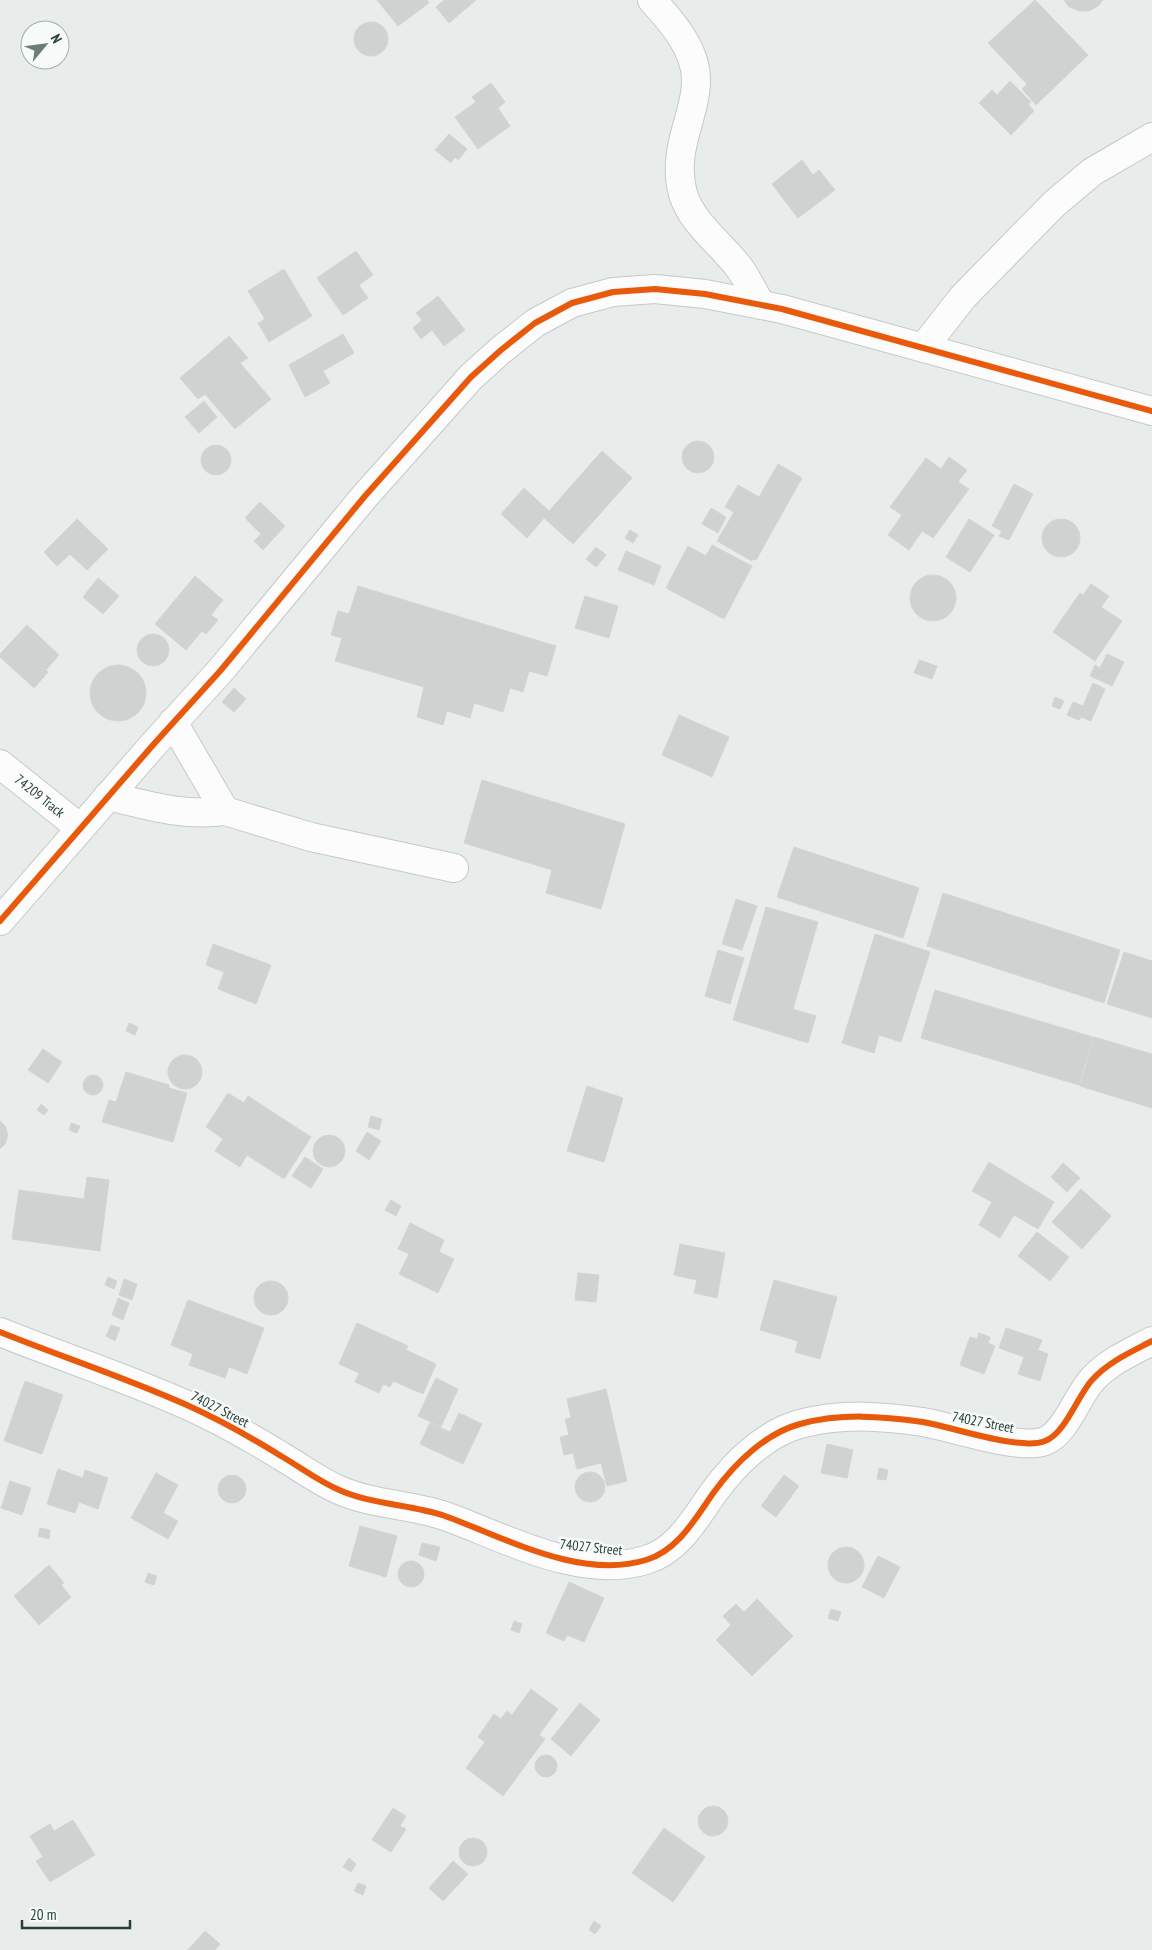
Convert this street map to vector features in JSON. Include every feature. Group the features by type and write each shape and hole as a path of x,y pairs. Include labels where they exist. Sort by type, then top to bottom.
{"street":[{"path":"652,0 677,27 689,50 696,80 692,108 681,147 679,169 683,195 696,218 738,266 762,305"},
{"path":"922,348 963,297 1054,204 1092,172 1152,137"},
{"path":"0,921 173,722 221,670 365,496 458,392 501,350 535,323 572,303 612,292 655,289 705,294 762,305 1152,410"},
{"path":"173,722 224,811"},
{"name":"74209 Track","path":"0,764 80,828"},
{"path":"108,796 179,811 205,814 224,811 311,837 454,868"},
{"name":"74027 Street","path":"0,1332 190,1406 342,1492 446,1516 518,1546 552,1556 595,1563 626,1564 650,1559 669,1548 689,1529 716,1489 740,1462 764,1440 797,1424 863,1415 925,1423 1005,1440 1041,1443 1051,1439 1062,1426 1094,1376 1116,1360 1152,1340"}],"building":[{"path":"377,0 427,0 429,3 398,26"},
{"path":"444,0 476,0 449,23 436,7"},
{"path":"1035,0 1088,55 1036,105 1022,89 1027,84 988,43"},
{"path":"1064,0 1103,0 1098,6 1089,11 1079,11 1069,7"},
{"path":"371,22 383,27 388,39 383,51 371,56 359,51 354,39 359,27"},
{"path":"1010,81 1031,102 1028,104 1034,111 1011,135 979,103 992,90 997,95"},
{"path":"491,83 505,102 498,108 510,126 478,149 455,117 476,102 472,97"},
{"path":"449,134 467,149 458,160 455,157 451,163 435,150"},
{"path":"802,160 813,175 819,170 835,190 798,218 772,184"},
{"path":"356,251 373,275 359,285 368,298 343,315 317,278"},
{"path":"284,269 312,316 269,342 258,323 265,319 248,291"},
{"path":"438,296 465,330 444,346 432,330 421,339 413,328 422,320 416,313"},
{"path":"343,334 354,353 323,371 330,383 305,397 289,365"},
{"path":"229,336 248,358 240,363 271,399 235,429 205,394 198,399 180,378"},
{"path":"204,401 217,417 199,433 185,417"},
{"path":"698,441 704,442 709,446 713,451 713,463 709,468 704,472 698,473 692,472 687,468 683,463 682,457 683,451 687,446 692,442"},
{"path":"216,445 227,449 231,460 227,471 216,475 205,471 201,460 205,449"},
{"path":"602,451 632,478 573,544 544,518 527,538 501,514 524,488 549,511"},
{"path":"949,457 967,470 958,482 969,489 933,538 922,531 909,550 888,535 902,515 890,507 926,458 941,469"},
{"path":"778,464 802,478 756,560 753,559 752,561 717,541 734,512 725,507 738,485 759,497"},
{"path":"1014,484 1033,494 1009,540 999,536 1002,531 992,526"},
{"path":"260,502 285,526 263,550 254,541 261,534 245,518"},
{"path":"711,508 726,517 718,533 702,524"},
{"path":"77,519 108,549 87,570 70,554 57,566 44,552"},
{"path":"969,519 994,535 970,572 946,557"},
{"path":"1061,519 1068,520 1074,525 1079,531 1079,545 1074,551 1068,556 1061,557 1054,556 1048,551 1043,545 1042,538 1043,531 1048,525 1054,520"},
{"path":"630,530 638,535 633,543 625,538"},
{"path":"712,545 752,566 724,619 666,588 688,546 706,556"},
{"path":"596,547 606,555 596,567 586,559"},
{"path":"626,551 661,566 654,585 618,570"},
{"path":"928,575 938,575 950,581 955,589 955,607 950,615 942,620 928,621 920,618 913,611 910,603 910,593 913,585 920,578"},
{"path":"195,576 223,600 211,615 218,620 206,634 202,631 186,650 155,624"},
{"path":"98,578 119,596 103,614 83,597"},
{"path":"1091,584 1109,596 1101,607 1122,621 1095,661 1053,632 1080,593 1083,595"},
{"path":"358,586 556,646 547,676 529,671 523,692 510,688 503,712 474,703 470,718 447,711 443,725 417,717 424,687 335,661 342,638 331,635 338,611 349,614"},
{"path":"585,596 618,606 609,638 575,628"},
{"path":"27,625 59,655 34,688 0,657 0,654"},
{"path":"153,634 159,635 164,639 168,644 168,656 164,661 159,665 153,666 147,665 142,661 138,656 137,650 138,644 142,639 147,635"},
{"path":"1107,654 1124,662 1112,686 1090,676 1095,665 1100,668"},
{"path":"919,660 937,666 932,679 914,673"},
{"path":"118,665 129,667 138,673 144,682 146,693 144,704 138,713 129,719 118,721 107,719 98,713 92,704 90,693 92,682 98,673 107,667"},
{"path":"1093,683 1105,689 1091,721 1081,717 1079,720 1067,715 1073,702 1083,706"},
{"path":"234,688 246,699 234,712 222,702"},
{"path":"1055,697 1064,701 1060,709 1052,706"},
{"path":"679,715 729,737 712,777 662,755"},
{"path":"482,780 625,824 601,909 546,893 552,870 464,843"},
{"path":"794,847 919,888 903,938 777,897"},
{"path":"943,893 1120,950 1104,1003 927,946"},
{"path":"736,899 757,906 742,950 722,944"},
{"path":"766,907 818,922 793,1009 816,1016 808,1043 733,1020"},
{"path":"875,934 930,952 901,1042 879,1035 874,1053 842,1043"},
{"path":"213,944 271,965 256,1004 218,989 224,972 206,965"},
{"path":"718,950 744,958 730,1004 705,996"},
{"path":"1124,952 1152,961 1152,1018 1107,1004"},
{"path":"935,990 1093,1037 1079,1085 921,1038"},
{"path":"129,1023 138,1027 135,1035 126,1031"},
{"path":"1094,1037 1152,1054 1152,1108 1080,1086"},
{"path":"43,1049 62,1062 48,1083 28,1070"},
{"path":"185,1055 192,1056 197,1060 201,1065 201,1079 197,1084 192,1088 185,1089 178,1088 173,1084 169,1079 168,1072 169,1065 173,1060 178,1056"},
{"path":"126,1072 169,1085 169,1088 187,1093 173,1142 102,1122 109,1100 116,1102"},
{"path":"93,1075 100,1078 103,1085 100,1092 93,1095 86,1092 83,1085 86,1078"},
{"path":"587,1086 623,1098 604,1162 567,1151"},
{"path":"228,1093 244,1103 248,1096 311,1137 284,1179 247,1155 240,1167 215,1151 223,1139 206,1127"},
{"path":"41,1104 48,1110 44,1115 37,1110"},
{"path":"371,1116 382,1119 379,1130 368,1127"},
{"path":"0,1121 5,1126 8,1135 5,1144 0,1149"},
{"path":"71,1123 80,1126 77,1133 69,1130"},
{"path":"367,1132 381,1141 369,1160 356,1151"},
{"path":"329,1135 335,1136 340,1140 344,1145 344,1157 340,1162 335,1166 329,1167 323,1166 318,1162 314,1157 313,1151 314,1145 318,1140 323,1136"},
{"path":"305,1157 323,1169 311,1188 292,1176"},
{"path":"989,1162 1054,1202 1038,1229 1014,1215 1000,1238 979,1225 992,1202 972,1191"},
{"path":"1063,1163 1080,1178 1067,1192 1051,1177"},
{"path":"87,1177 109,1180 100,1251 12,1239 19,1190 84,1199"},
{"path":"1081,1189 1111,1216 1082,1249 1052,1222"},
{"path":"391,1200 401,1206 396,1216 385,1210"},
{"path":"410,1223 444,1240 439,1252 454,1259 438,1293 399,1274 409,1254 398,1249"},
{"path":"1037,1232 1069,1257 1050,1281 1018,1256"},
{"path":"680,1244 725,1253 717,1298 694,1293 697,1280 674,1275"},
{"path":"578,1273 599,1275 596,1302 575,1300"},
{"path":"108,1277 117,1281 114,1289 105,1285"},
{"path":"124,1279 137,1284 132,1300 119,1295"},
{"path":"774,1280 837,1297 820,1359 795,1352 798,1341 760,1330"},
{"path":"271,1281 283,1286 288,1298 283,1310 271,1315 259,1310 254,1298 259,1286"},
{"path":"118,1298 129,1303 123,1320 112,1315"},
{"path":"188,1300 264,1328 247,1374 229,1367 225,1378 189,1365 193,1354 171,1345"},
{"path":"357,1323 408,1346 406,1350 436,1364 423,1394 393,1381 390,1387 383,1384 379,1393 355,1382 359,1373 339,1364"},
{"path":"111,1325 120,1328 115,1341 106,1336"},
{"path":"1006,1328 1042,1340 1038,1350 1048,1354 1040,1381 1018,1374 1024,1357 999,1348"},
{"path":"979,1333 990,1337 988,1343 995,1346 984,1374 960,1365 970,1337 977,1339"},
{"path":"436,1378 458,1389 441,1427 418,1416"},
{"path":"25,1381 63,1395 42,1454 4,1441"},
{"path":"606,1389 627,1481 607,1486 601,1463 577,1469 573,1453 564,1455 560,1437 569,1435 565,1419 571,1418 567,1399"},
{"path":"459,1413 482,1424 463,1464 420,1444 430,1423 450,1432"},
{"path":"827,1444 853,1450 847,1478 821,1473"},
{"path":"879,1468 888,1470 886,1480 877,1479"},
{"path":"58,1469 83,1478 85,1470 108,1478 98,1509 79,1502 75,1513 47,1504"},
{"path":"590,1472 601,1476 605,1487 601,1498 590,1502 579,1498 575,1487 579,1476"},
{"path":"156,1473 178,1485 163,1513 178,1521 168,1539 131,1518"},
{"path":"232,1475 242,1479 246,1489 242,1499 232,1503 222,1499 218,1489 222,1479"},
{"path":"784,1475 799,1486 776,1517 761,1506"},
{"path":"10,1481 31,1488 22,1515 1,1508"},
{"path":"360,1526 397,1536 386,1577 349,1566"},
{"path":"40,1528 50,1530 49,1539 38,1536"},
{"path":"422,1543 440,1547 436,1561 419,1555"},
{"path":"846,1547 853,1548 859,1552 863,1558 863,1572 859,1578 853,1582 846,1583 839,1582 833,1578 829,1572 828,1565 829,1558 833,1552 839,1548"},
{"path":"878,1556 900,1567 884,1598 862,1587"},
{"path":"411,1561 420,1565 424,1574 420,1583 411,1587 402,1583 398,1574 402,1565"},
{"path":"49,1565 64,1583 61,1585 71,1597 39,1625 14,1596"},
{"path":"148,1573 157,1576 154,1585 145,1582"},
{"path":"569,1582 604,1598 584,1642 567,1635 564,1641 546,1633"},
{"path":"757,1599 793,1636 752,1676 716,1640 731,1625 723,1616 736,1604 744,1612"},
{"path":"831,1609 841,1612 838,1621 828,1618"},
{"path":"514,1621 522,1624 519,1633 511,1630"},
{"path":"531,1689 558,1709 539,1735 545,1739 503,1796 466,1768 485,1742 478,1737 494,1714 501,1719 507,1711 512,1715"},
{"path":"580,1703 600,1720 571,1756 551,1739"},
{"path":"546,1755 554,1758 557,1766 554,1774 546,1777 538,1774 535,1766 538,1758"},
{"path":"713,1806 724,1810 728,1821 724,1832 713,1836 702,1832 698,1821 702,1810"},
{"path":"393,1808 406,1816 400,1826 406,1829 391,1852 372,1840"},
{"path":"73,1820 95,1855 50,1882 36,1861 43,1857 30,1836 50,1824 54,1831"},
{"path":"664,1828 705,1857 673,1902 632,1873"},
{"path":"473,1838 483,1842 487,1852 483,1862 473,1866 463,1862 459,1852 463,1842"},
{"path":"349,1858 356,1864 351,1872 343,1867"},
{"path":"453,1861 468,1874 443,1901 429,1888"},
{"path":"358,1883 366,1886 363,1895 354,1891"},
{"path":"594,1921 601,1926 595,1934 589,1930"},
{"path":"205,1931 220,1944 215,1950 188,1950"}],"cycle path":[{"path":"0,921 221,670 365,496 471,377 535,323 572,303 613,292 655,289 705,294 782,309 1152,411"},
{"path":"0,1332 189,1406 247,1436 322,1482 337,1489 363,1498 432,1512 544,1554 569,1561 595,1565 621,1565 646,1560 668,1549 686,1532 722,1481 741,1460 763,1442 787,1428 831,1418 877,1417 923,1422 1003,1441 1019,1443 1045,1441 1059,1431 1087,1387 1098,1374 1120,1358 1152,1341"}]}
